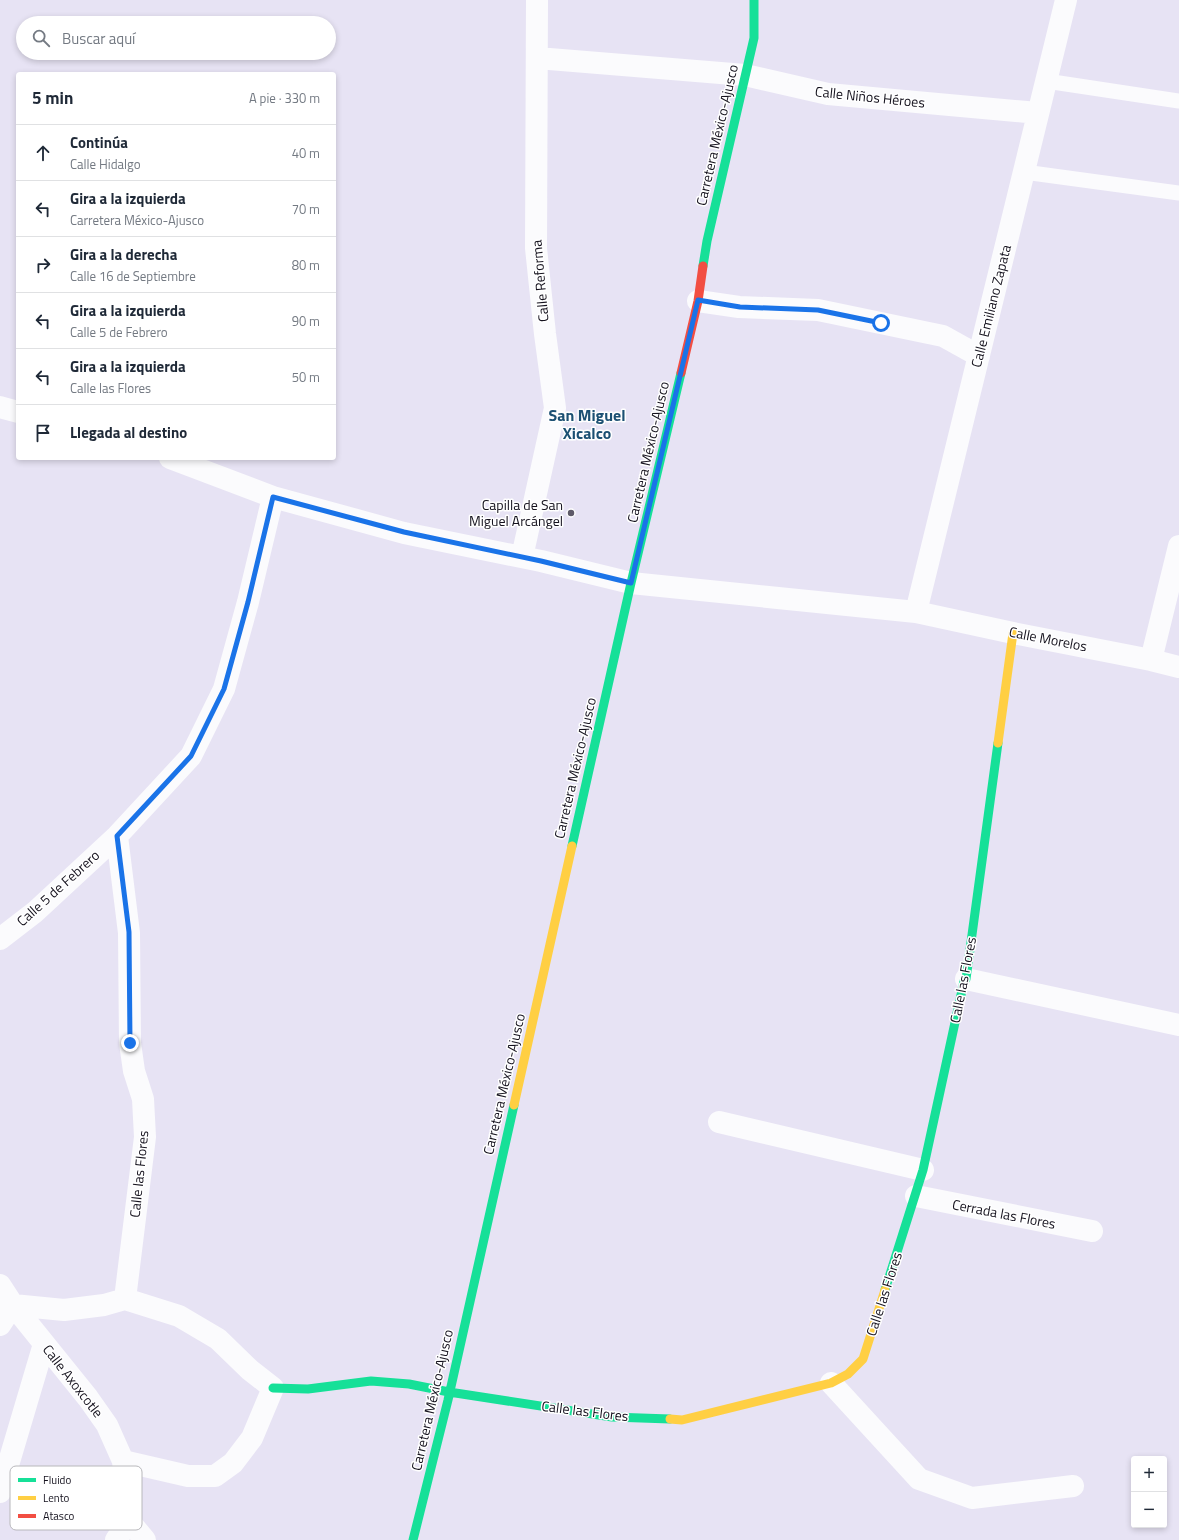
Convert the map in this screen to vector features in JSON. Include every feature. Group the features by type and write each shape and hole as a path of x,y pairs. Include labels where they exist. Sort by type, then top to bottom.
{"main road":[{"name":"Carretera México-Ajusco","path":"413,1540 449,1392 631,583 698,300 707,241 754,38 754,0"},
{"name":"Calle las Flores","path":"273,1388 308,1389 371,1381 408,1384 449,1392 612,1417 682,1420 831,1383 848,1374 863,1359 916,1196 964,982 966,979 1013,633"}],"street":[{"name":"Calle Reforma","path":"522,557 555,408 545,334 536,248 537,0"},
{"name":"Calle Emiliano Zapata","path":"916,612 1066,0"},
{"name":"Calle Niños Héroes","path":"537,58 745,75 828,94 1038,113"},
{"path":"698,300 740,307 818,310 943,336 979,356"},
{"path":"0,407 16,411"},
{"name":"Calle Morelos","path":"175,460 273,497 404,532 522,557 631,583 916,612 1179,667"},
{"name":"Calle 5 de Febrero","path":"0,939 34,912 117,836 191,756 224,689 248,602 273,497"},
{"path":"1151,660 1179,546"},
{"name":"Calle las Flores","path":"117,836 129,932 130,1043 134,1071 143,1099 144,1137 125,1299"},
{"path":"966,979 1179,1025"},
{"path":"719,1122 923,1170"},
{"name":"Cerrada las Flores","path":"916,1196 1092,1231"},
{"name":"Calle Axoxcotle","path":"0,1285 44,1344 88,1398 107,1425 124,1461 124,1466"},
{"path":"0,1325 14,1305 64,1310 104,1305 125,1299 179,1316 218,1340 250,1370 273,1388 252,1438 233,1463 215,1476 188,1476 124,1461"},
{"path":"0,1492 44,1344"},
{"path":"831,1383 919,1478 972,1498 1073,1486"},
{"path":"116,1540 122,1530"},
{"path":"136,1530 145,1540"}],"lane":[{"path":"1046,81 1179,102"},
{"path":"1024,172 1179,193"}],"traffic: fast":[{"path":"703,266 707,241 754,38 754,0"},
{"path":"572,846 631,583 681,373"},
{"path":"885,1290 923,1170 964,981 966,979 998,743"},
{"path":"413,1540 448,1400 514,1105"},
{"path":"273,1388 308,1389 371,1381 409,1384 449,1392 612,1417 670,1419"}],"traffic: slow":[{"path":"998,743 1013,633"},
{"path":"514,1105 572,846"},
{"path":"670,1419 682,1420 831,1383 848,1374 863,1359 885,1290"}],"traffic: jam":[{"path":"681,373 698,301 703,266"}],"place":[{"name":"Capilla de San Miguel Arcángel","path":"571,513"}],"district":[{"name":"San Miguel Xicalco","path":"587,424"}],"route":[{"path":"130,1043 129,932 117,836 191,756 224,689 248,602 273,497 404,532 541,561 631,583 698,300 740,307 818,310 881,323"}]}
